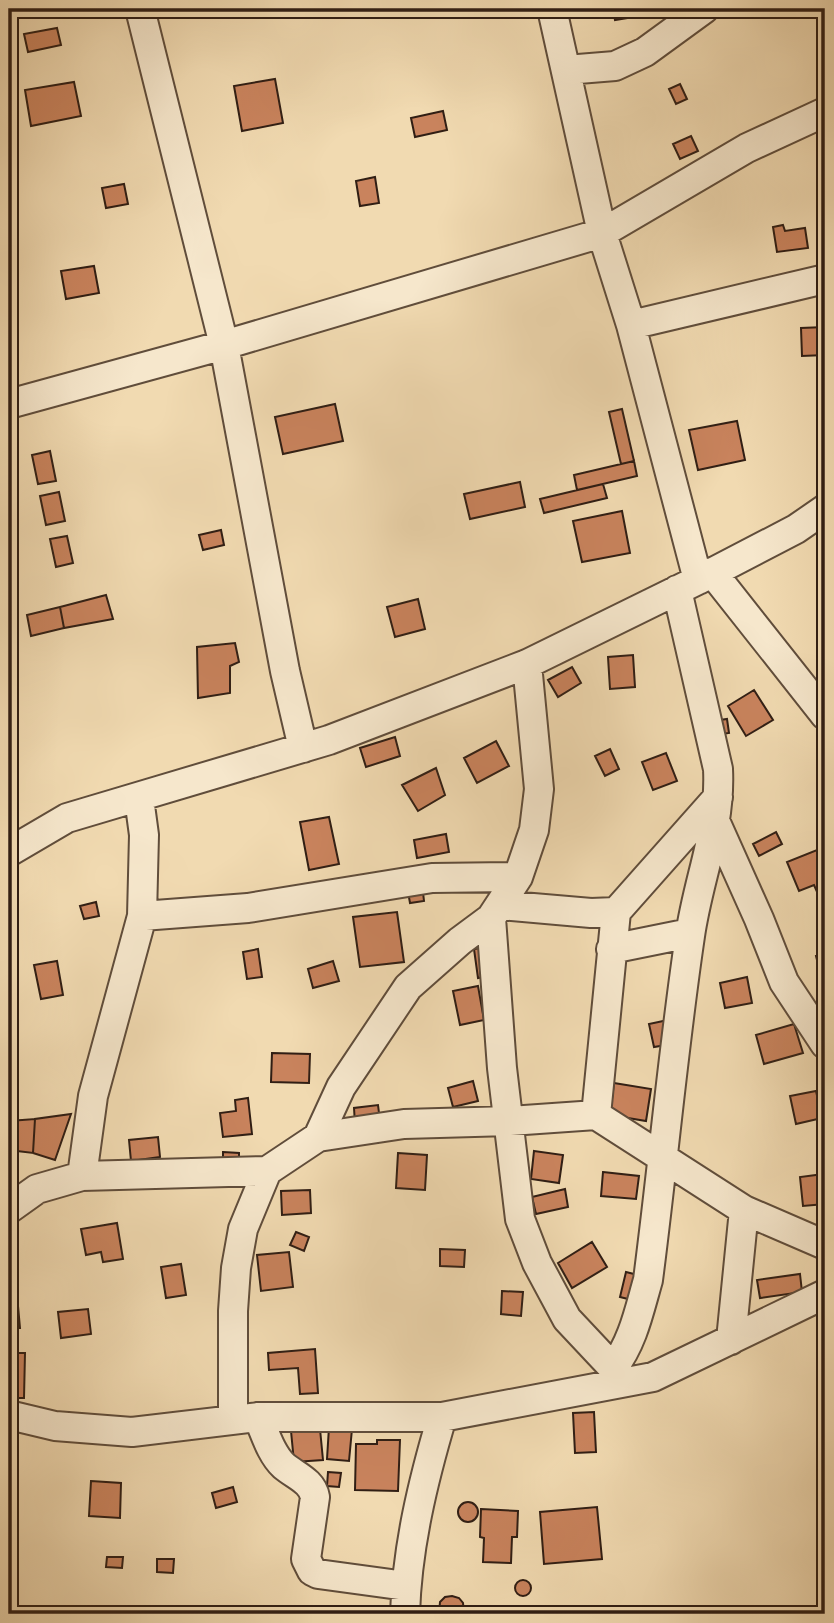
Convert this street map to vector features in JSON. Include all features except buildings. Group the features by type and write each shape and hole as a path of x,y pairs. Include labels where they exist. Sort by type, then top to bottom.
{"street":[{"path":"140,9 224,345 285,670 303,748"},
{"path":"552,9 602,233 632,325 696,581 718,769 717,810 690,933 648,1280 634,1331 613,1375"},
{"path":"566,70 615,66 645,52 704,9"},
{"path":"9,404 224,345 602,233 747,148 825,112"},
{"path":"632,325 825,279"},
{"path":"9,852 67,818 329,740 527,664 796,529 825,509"},
{"path":"696,581 825,715"},
{"path":"318,1137 341,1087 408,986 495,911 519,877 534,830 539,789 527,664"},
{"path":"82,1176 93,1096 142,916 144,835 139,798"},
{"path":"596,1115 616,912 717,810"},
{"path":"717,810 784,982 825,1044"},
{"path":"142,916 248,908 432,878 519,877"},
{"path":"495,911 616,912"},
{"path":"495,911 502,1068 520,1219 537,1262 567,1319 613,1375"},
{"path":"611,949 690,933"},
{"path":"9,1209 37,1189 82,1176 267,1171 318,1137 404,1124 596,1115 744,1210 825,1245"},
{"path":"267,1171 243,1229 236,1268 233,1311 245,1418 280,1461 314,1490 306,1559 312,1571 317,1574 406,1586"},
{"path":"731,1340 744,1210"},
{"path":"9,1415 55,1426 132,1432 245,1418 442,1417 613,1375 653,1377 825,1294"},
{"path":"405,1614 406,1586 423,1481 442,1417"}]}
